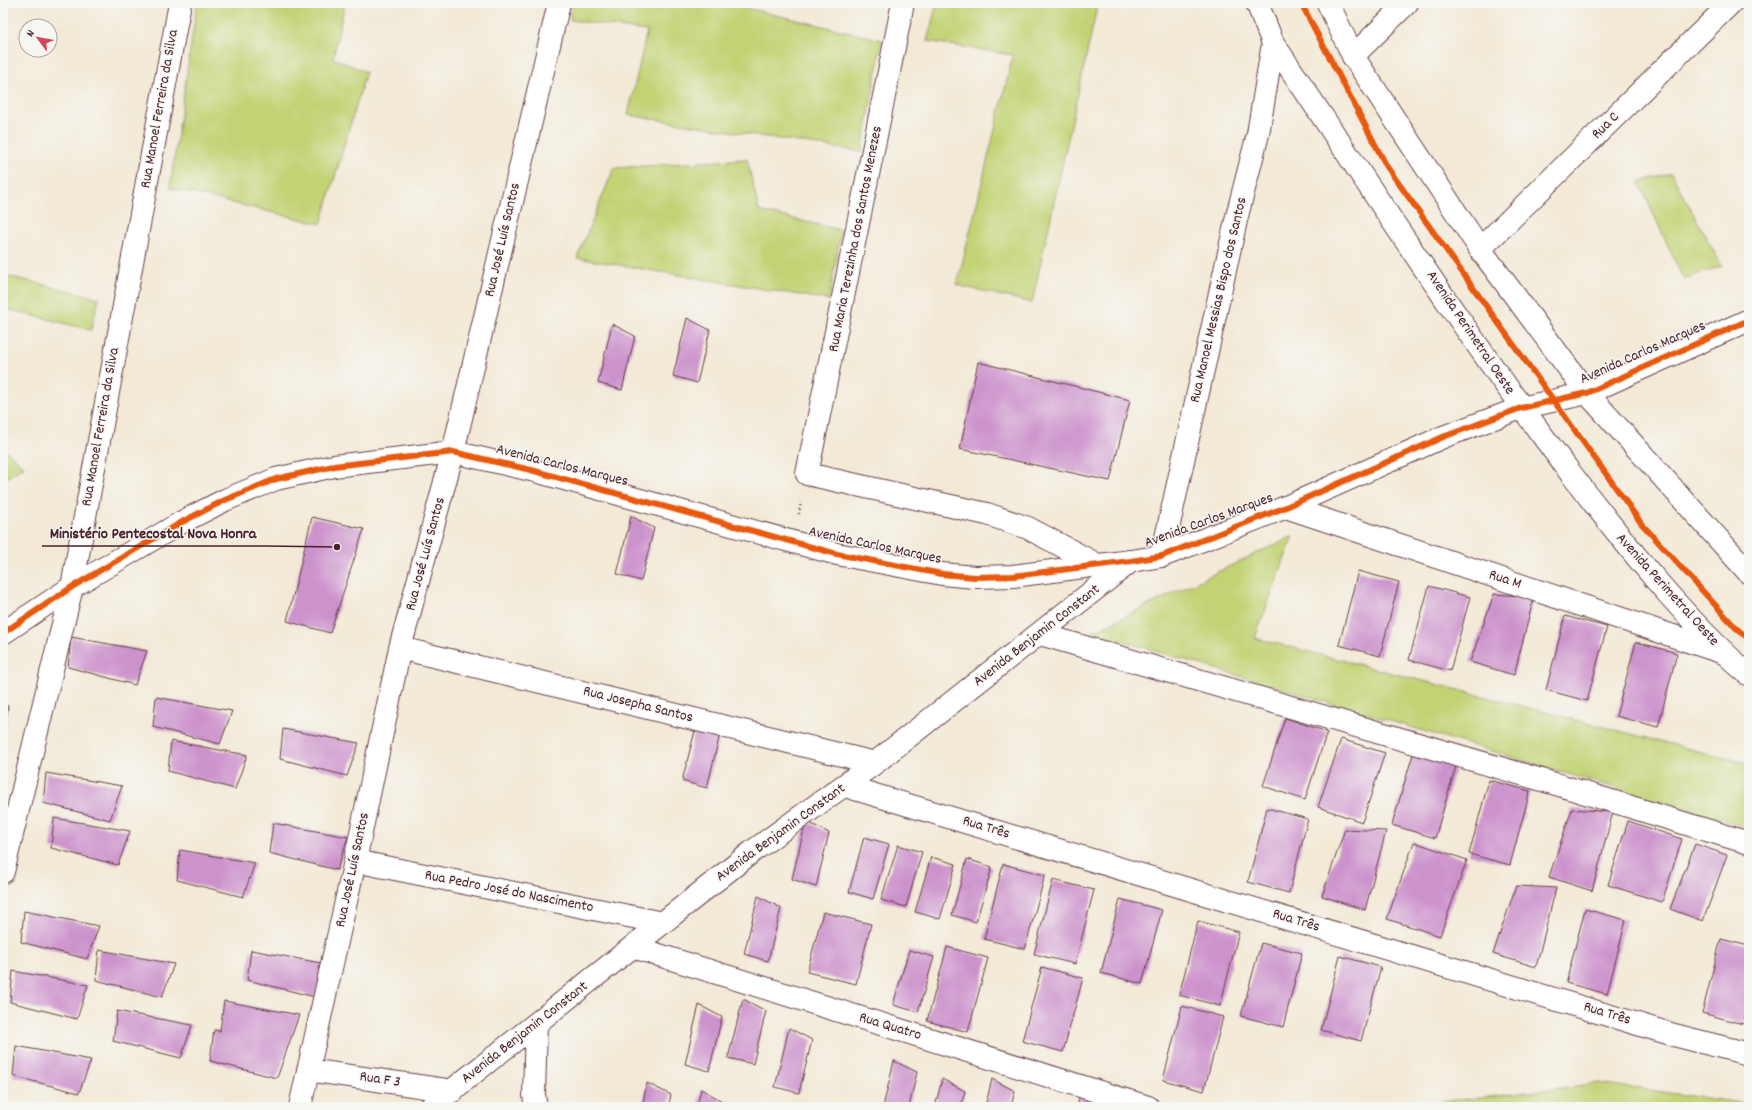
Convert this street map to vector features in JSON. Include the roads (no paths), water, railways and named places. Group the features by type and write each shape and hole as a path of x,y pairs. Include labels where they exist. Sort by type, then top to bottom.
{"street":[{"name":"Rua Manoel Ferreira da Silva","path":"3,872 72,587 180,3"},
{"name":"Rua José Luís Santos","path":"300,1107 355,861 400,648 453,452 559,3"},
{"name":"Rua Maria Terezinha dos Santos Menezes","path":"903,3 807,474 987,514 1028,528 1098,565"},
{"name":"Avenida Perimetral Oeste","path":"1257,3 1272,43 1521,408 1633,554 1724,653 1749,674"},
{"path":"1328,3 1353,56 1480,249 1587,394 1749,572"},
{"path":"1353,56 1408,3"},
{"name":"Rua C","path":"1480,249 1731,3"},
{"name":"Rua Manoel Messias Bispo dos Santos","path":"1162,556 1237,216 1258,134 1272,43"},
{"name":"Avenida Carlos Marques","path":"3,633 72,587 182,522 225,500 276,479 334,466 453,452 531,470 837,554 908,568 975,577 1013,576 1131,562 1162,556 1286,507 1443,437 1521,408 1587,394 1749,320"},
{"name":"Rua M","path":"1286,507 1724,653"},
{"name":"Avenida Benjamin Constant","path":"431,1107 753,851 875,763 1131,562"},
{"path":"1040,634 1559,785 1749,843"},
{"name":"Rua Josepha Santos","path":"400,648 875,763"},
{"name":"Rua Três","path":"844,786 1674,1035 1749,1054"},
{"name":"Rua Pedro José do Nascimento","path":"355,861 663,923"},
{"name":"Rua Quatro","path":"633,947 1148,1107"},
{"path":"536,1025 534,1095 536,1107"},
{"name":"Rua F 3","path":"308,1070 453,1090"}],"place":[{"name":"Ministério Pentecostal Nova Honra","path":"337,547"}]}
